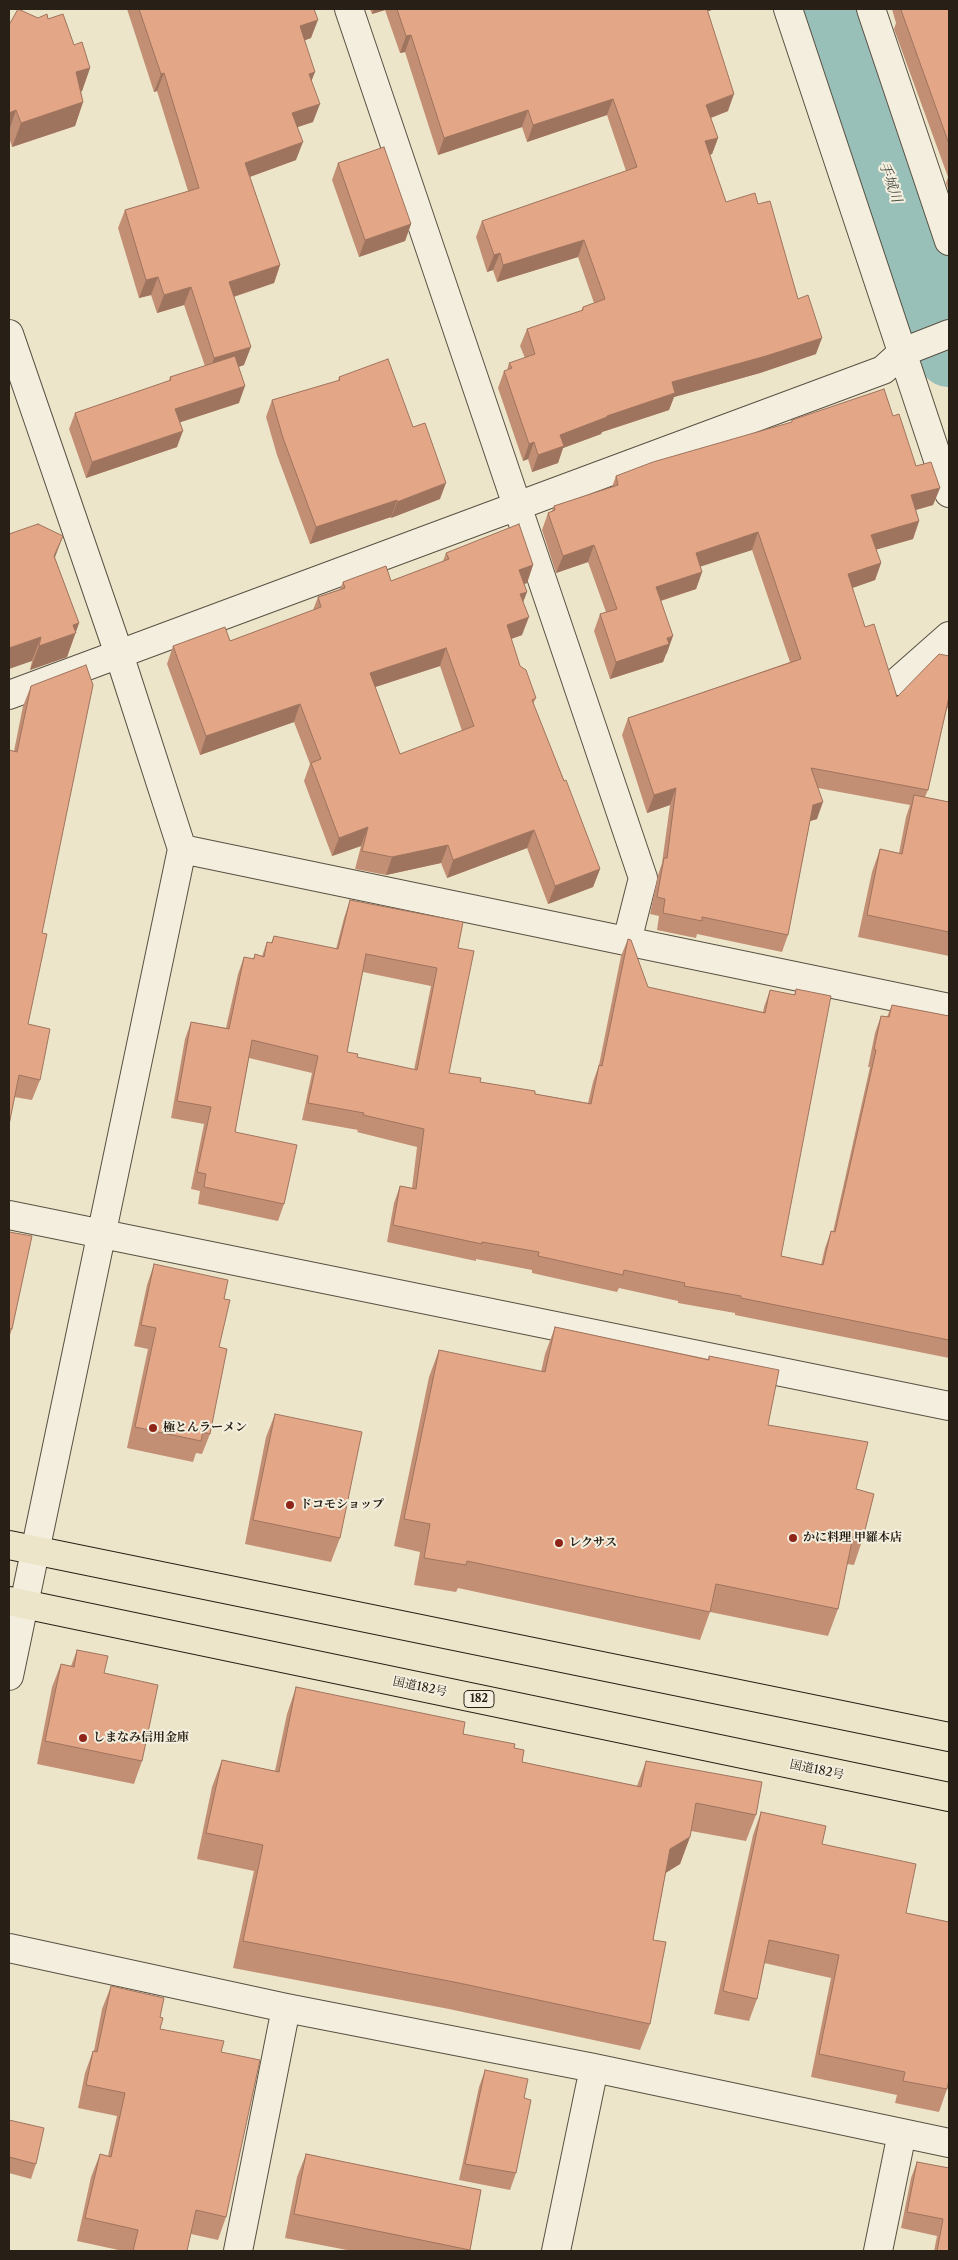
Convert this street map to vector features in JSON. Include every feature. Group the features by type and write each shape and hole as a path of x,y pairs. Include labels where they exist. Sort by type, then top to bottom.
{"highway":[{"path":"9,1545 949,1736"},
{"name":"国道182号","path":"16,1603 949,1797"}],"street":[{"path":"349,9 643,878 627,941"},
{"path":"788,9 910,349 949,493"},
{"path":"871,9 949,241"},
{"path":"9,334 119,654 182,849 103,1234 35,1550 16,1603 9,1676"},
{"path":"9,695 883,370 910,349 949,334"},
{"path":"898,681 949,636"},
{"path":"182,849 949,1008"},
{"path":"9,1215 949,1406"},
{"path":"9,1948 286,2008 594,2068 949,2142"},
{"path":"238,2251 286,2008"},
{"path":"556,2251 594,2068"},
{"path":"878,2251 902,2133"}],"building":[{"path":"18,9 38,18 47,14 48,19 63,14 74,45 82,42 90,68 76,72 83,102 21,123 16,110 9,113 9,25"},
{"path":"139,9 314,9 318,20 300,26 315,72 309,74 320,104 292,113 303,142 245,163 280,265 229,282 251,347 214,358 191,287 164,295 158,277 146,280 125,210 199,188 164,73 161,74"},
{"path":"397,9 707,9 734,94 706,105 718,138 705,141 726,202 755,193 758,204 770,201 798,299 808,295 822,338 766,356 672,382 675,393 607,416 560,435 564,446 538,455 534,442 529,444 504,371 512,368 509,363 535,354 527,329 583,310 583,307 605,299 584,240 503,265 500,253 494,255 482,221 637,167 613,99 533,125 528,110 444,138 411,35 406,36"},
{"path":"949,9 949,144 901,10"},
{"path":"384,147 411,224 365,240 338,163"},
{"path":"235,356 245,386 175,409 183,431 92,462 75,413 171,380 170,377"},
{"path":"388,359 413,427 425,423 446,483 397,502 397,500 316,527 283,438 272,400 340,380 339,377"},
{"path":"884,389 893,416 899,414 916,466 931,462 940,488 911,495 919,521 871,535 881,563 848,574 865,627 874,624 897,697 939,654 949,656 949,697 928,790 811,768 823,802 813,805 788,935 702,917 702,921 663,913 665,899 657,897 664,858 667,858 676,788 654,795 628,718 801,659 758,532 696,553 702,572 656,587 673,636 667,638 669,644 616,662 600,614 617,609 594,545 563,556 548,513 555,510 554,506 618,485 616,476 653,462 792,422 792,420"},
{"path":"38,524 63,536 54,556 79,623 73,625 76,633 39,646 41,637 9,648 9,534"},
{"path":"519,524 533,565 519,570 527,592 520,594 529,617 507,625 520,666 526,670 536,698 532,700 564,781 566,780 600,869 555,886 534,830 453,860 448,845 392,857 362,851 368,827 339,838 311,763 321,759 300,704 206,736 173,646 225,627 230,641 321,607 318,597 345,588 343,582 386,566 391,581 449,559 446,553","holes":["446,648 474,726 400,754 370,673"]},
{"path":"86,665 93,685 42,933 47,934 28,1024 50,1029 40,1080 19,1075 9,1125 9,750 17,752 31,686"},
{"path":"914,795 949,802 949,932 867,915 880,849 902,854"},
{"path":"350,900 463,922 458,948 474,951 449,1073 481,1078 480,1082 535,1091 535,1094 591,1104 599,1065 602,1066 628,939 631,940 648,987 765,1013 770,990 795,995 796,989 831,996 781,1256 823,1265 831,1231 835,1232 876,1050 874,1049 881,1016 889,1017 892,1005 949,1016 949,1340 741,1298 741,1296 684,1286 685,1283 624,1270 623,1275 538,1256 539,1252 482,1242 482,1244 393,1225 400,1186 416,1189 424,1129 363,1115 364,1113 308,1103 318,1056 252,1040 235,1132 297,1145 284,1204 204,1187 206,1174 197,1172 211,1107 177,1101 191,1022 229,1029 244,957 254,959 255,954 264,957 267,942 272,943 274,936 338,949","holes":["366,954 437,968 417,1070 357,1057 358,1054 347,1052"]},
{"path":"9,1232 32,1236 12,1329 9,1329"},
{"path":"154,1264 228,1280 224,1299 230,1300 219,1347 227,1349 210,1434 203,1432 201,1441 135,1427 156,1328 141,1325"},
{"path":"555,1327 709,1360 709,1356 779,1370 768,1425 868,1442 856,1489 874,1494 863,1538 853,1536 838,1609 716,1584 710,1612 467,1561 466,1565 424,1558 430,1524 404,1519 439,1350 545,1372"},
{"path":"275,1414 362,1432 340,1538 253,1520"},
{"path":"77,1650 108,1656 104,1673 158,1685 142,1761 45,1741 61,1664 74,1667"},
{"path":"296,1687 465,1722 463,1734 515,1744 514,1748 524,1750 522,1762 641,1787 646,1761 762,1782 756,1815 696,1803 690,1837 670,1849 653,1940 666,1942 650,2024 459,1983 243,1941 263,1845 206,1833 222,1760 279,1772"},
{"path":"761,1812 826,1826 822,1844 916,1864 906,1913 949,1922 949,2080 947,2089 903,2081 905,2072 819,2054 839,1955 769,1940 757,1999 723,1991"},
{"path":"111,1986 164,1998 160,2017 163,2018 160,2029 224,2041 221,2052 260,2060 226,2217 196,2210 187,2251 133,2251 138,2230 85,2218 100,2154 111,2157 125,2093 86,2085 93,2051 97,2052"},
{"path":"485,2070 528,2079 524,2098 531,2100 516,2173 465,2164"},
{"path":"9,2120 44,2128 36,2164 9,2157"},
{"path":"306,2154 481,2190 470,2250 294,2214"},
{"path":"917,2162 949,2168 949,2251 937,2251 943,2219 907,2212"}],"waterway":[{"name":"手城川","path":"832,9 949,355"}],"place":[{"name":"極とんラーメン","path":"153,1428"},
{"name":"ドコモショップ","path":"290,1505"},
{"name":"かに料理 甲羅本店","path":"793,1538"},
{"name":"レクサス","path":"559,1543"},
{"name":"しまなみ信用金庫","path":"83,1738"}]}
